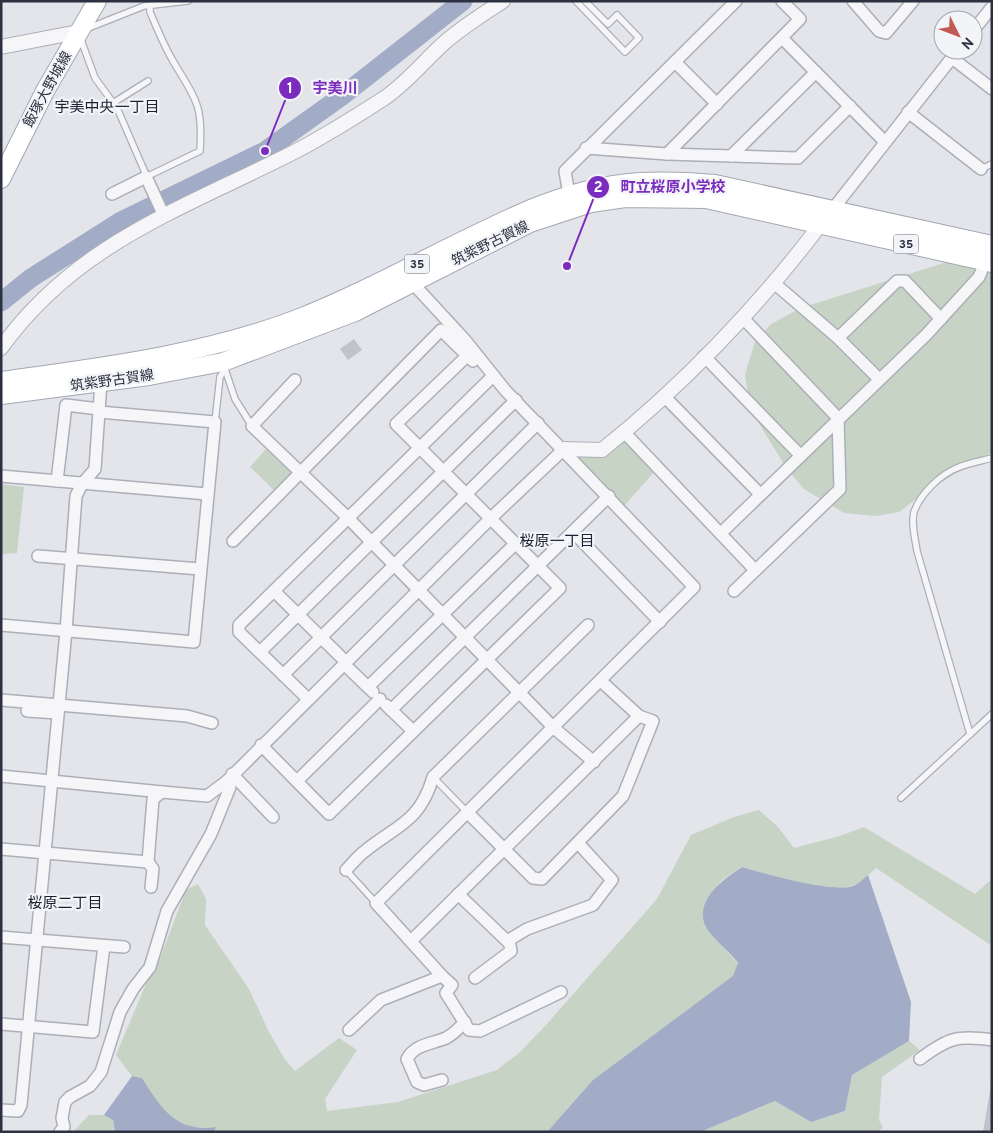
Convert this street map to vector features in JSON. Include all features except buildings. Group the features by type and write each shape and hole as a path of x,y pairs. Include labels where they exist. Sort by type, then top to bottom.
{"main road":[{"name":"飯塚大野城線","path":"3,172 45,91 97,1"},
{"name":"筑紫野古賀線","path":"1,381 164,356 247,336 296,319 344,299 510,218 569,194 602,185 632,181 672,180 716,184 992,245"},
{"name":"筑紫野古賀線","path":"1,395 224,365 355,312 530,223 591,203 625,198 706,199 988,262"}],"street":[{"path":"1,348 16,328 51,290 84,263 162,213 298,150 385,98 445,42 502,1"},
{"path":"569,194 565,171 586,148 736,1"},
{"path":"667,154 800,19 782,1"},
{"path":"853,1 879,31 886,33 912,1"},
{"path":"983,18 992,7"},
{"path":"1,47 78,32"},
{"path":"782,38 886,142"},
{"path":"1,776 207,796 229,777 418,589 564,449 602,450 664,396 774,283 950,60"},
{"path":"961,60 992,89"},
{"path":"675,62 717,104"},
{"path":"731,156 816,72"},
{"path":"586,148 667,154 798,158 850,106"},
{"path":"908,112 986,166"},
{"path":"112,194 147,179 162,213"},
{"path":"720,533 941,319 979,277 988,262"},
{"path":"838,338 898,281 905,280 941,319"},
{"path":"414,281 418,289 465,340 493,376 694,587 376,904 412,941 442,976 452,984 446,993 469,1030 480,1031 561,992"},
{"path":"774,283 838,338 878,379"},
{"path":"734,591 840,489 838,418 742,317"},
{"path":"233,541 441,330 481,368 485,365"},
{"path":"261,745 329,814 560,588 396,424 467,356"},
{"path":"704,356 800,455"},
{"path":"308,699 240,632 239,625 347,517 493,376"},
{"path":"295,380 252,426 347,517 554,728 594,762"},
{"path":"1,1110 18,1110 21,1105 43,853 66,631 76,496 82,484 95,469 101,382"},
{"path":"664,396 760,494"},
{"path":"260,652 516,400"},
{"path":"1,625 194,642 215,422 66,405 56,481"},
{"path":"283,675 538,423"},
{"path":"624,432 755,570"},
{"path":"1,476 207,494"},
{"path":"391,710 609,496"},
{"path":"572,532 660,622"},
{"path":"368,687 514,544"},
{"path":"38,556 200,570"},
{"path":"274,591 413,731"},
{"path":"346,870 365,850 401,827 419,809 433,777 588,625"},
{"path":"468,813 533,878 542,879 623,796 654,721 639,716 601,681"},
{"path":"296,781 380,699"},
{"path":"1,700 57,709 187,716 212,723"},
{"path":"27,711 57,709"},
{"path":"412,941 503,848 594,762 639,716"},
{"path":"229,777 273,817"},
{"path":"60,1132 64,1127 62,1118 65,1102 70,1097 90,1086 101,1072 120,1012 133,989 150,967 167,911 219,818 230,787 229,777"},
{"path":"151,887 153,869 148,862 154,799 162,792"},
{"path":"458,894 507,941 528,929 593,906 612,880 578,843"},
{"path":"1,849 148,862"},
{"path":"1,937 124,947"},
{"path":"475,978 511,951 510,940"},
{"path":"1,1024 93,1032 104,946"},
{"path":"349,1030 381,1000 442,976"},
{"path":"442,1080 424,1085 417,1082 407,1059 411,1052 435,1040 444,1039 456,1032 465,1022"},
{"path":"920,1059 942,1042 966,1036 992,1040"}],"lane":[{"path":"150,6 150,12 172,60 194,92 200,111 202,131 200,151 147,179 113,103 95,78 78,32 150,6 188,1"},
{"path":"576,1 625,52 639,38 617,15 608,24 585,1"},
{"path":"113,103 148,81"},
{"path":"215,422 220,377 224,365"},
{"path":"224,365 235,399 252,426"},
{"path":"970,734 917,551 913,526 914,513 921,498 934,484 956,468 992,458"},
{"path":"901,798 992,714"},
{"path":"433,777 468,813"},
{"path":"346,870 376,904"}],"green space":[{"path":"950,261 975,261 992,274 992,452 928,490 899,512 876,516 844,513 804,489 787,469 750,409 745,374 755,342 771,324 801,308"},
{"path":"627,442 654,472 624,506 577,457 580,454"},
{"path":"266,449 293,474 276,492 250,467"},
{"path":"1,484 24,487 17,553 1,554"},
{"path":"759,810 778,827 794,848 840,836 864,827 975,894 992,879 992,942 989,944 876,868 855,885 828,887 797,882 741,867 722,880 708,897 705,926 738,964 733,977 593,1080 547,1132 214,1132 215,1128 201,1129 190,1127 171,1116 156,1099 142,1078 132,1076 116,1055 146,984 159,961 186,890 198,884 206,899 205,925 249,989 269,1032 284,1058 295,1071 339,1038 357,1050 325,1099 327,1111 398,1102 497,1070 520,1052 545,1026 657,899 691,835 734,817"},
{"path":"909,1041 920,1050 882,1077 879,1120 883,1128 877,1132 700,1132 775,1101 811,1122 845,1111 852,1075"},
{"path":"89,1115 104,1115 113,1120 115,1132 73,1132"}],"water":[{"path":"742,867 798,882 830,887 853,886 868,875 911,1002 909,1041 852,1075 845,1111 811,1122 775,1101 700,1132 547,1132 593,1080 733,976 738,963 707,929 703,916 707,899 713,891 719,884"},
{"path":"132,1076 142,1078 156,1099 171,1116 190,1126 202,1128 216,1127 214,1132 115,1132 113,1120 104,1115"}],"waterway":[{"path":"1,302 31,278 121,221 265,151 342,96 463,1"}],"place":[{"name":"宇美川","path":"265,151"},
{"name":"町立桜原小学校","path":"567,266"}],"district":[{"name":"宇美中央一丁目","path":"107,107"},
{"name":"桜原一丁目","path":"557,541"},
{"name":"桜原二丁目","path":"65,903"}]}
